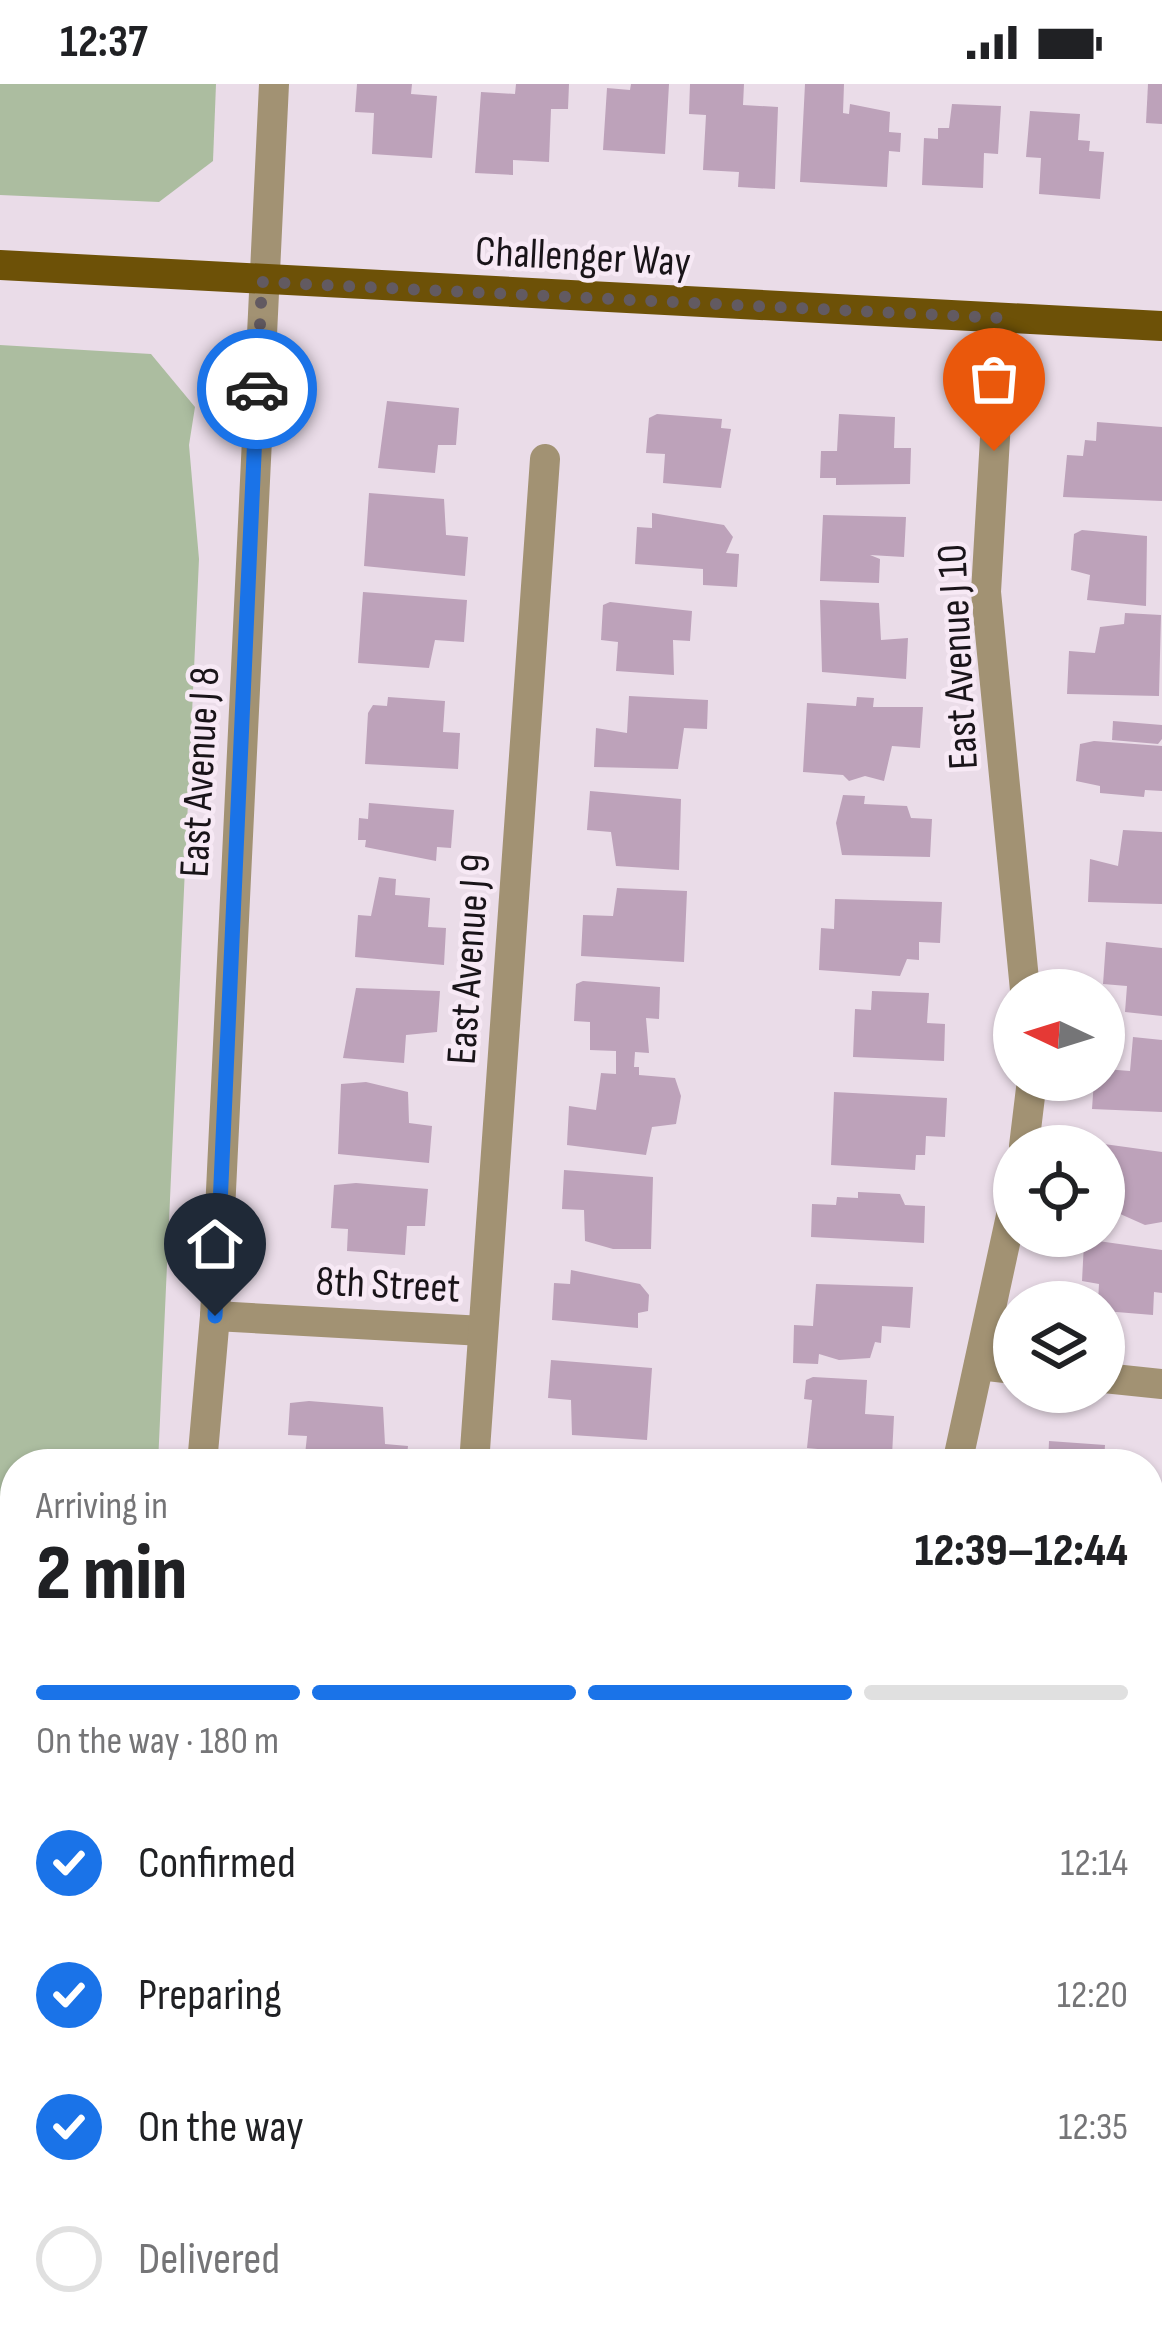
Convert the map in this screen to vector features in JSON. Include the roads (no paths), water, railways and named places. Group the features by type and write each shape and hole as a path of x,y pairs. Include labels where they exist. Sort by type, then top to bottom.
{"main road":[{"name":"Challenger Way","path":"0,265 1162,326"}],"street":[{"name":"East Avenue J 8","path":"203,1449 215,1316 274,84"},
{"name":"East Avenue J 10","path":"1002,318 986,592 1023,969"},
{"name":"East Avenue J 9","path":"475,1449 545,460"},
{"path":"960,1449 1002,1257"},
{"name":"8th Street","path":"215,1316 483,1331"},
{"path":"979,1365 993,1367"},
{"path":"1125,1380 1162,1384"}]}
